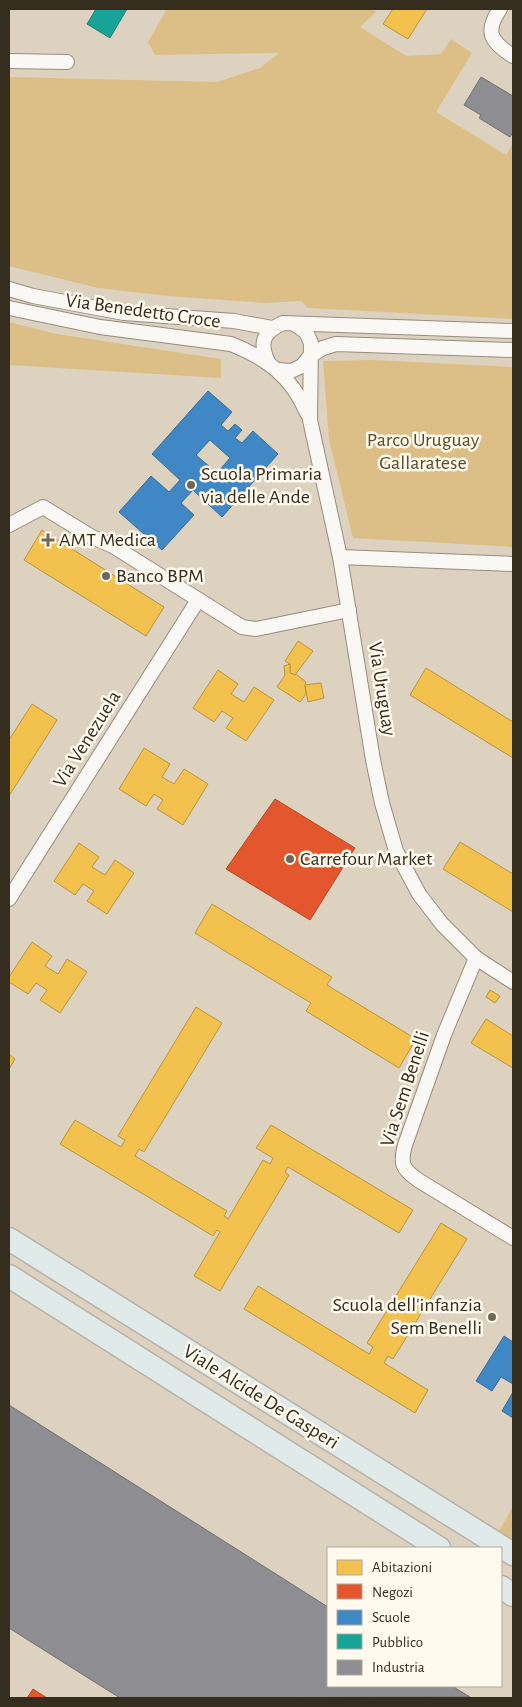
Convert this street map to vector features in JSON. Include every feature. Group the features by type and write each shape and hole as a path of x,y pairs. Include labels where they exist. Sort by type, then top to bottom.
{"main road":[{"name":"Viale Alcide De Gasperi","path":"9,1239 502,1547"},
{"name":"Viale Alcide De Gasperi","path":"9,1276 437,1547"},
{"name":"Viale Alcide De Gasperi","path":"502,1547 513,1554"},
{"path":"502,1589 513,1595"}],"street":[{"path":"500,9 492,20 490,28 497,45 513,56"},
{"path":"9,61 66,62"},
{"name":"Via Benedetto Croce","path":"9,289 33,296 124,313 234,321 272,328"},
{"name":"Via Benedetto Croce","path":"9,308 100,327 231,344 251,352 273,366"},
{"path":"310,420 301,400 263,351 264,338 272,328 283,323 296,325 513,331"},
{"path":"296,325 306,332 311,344 310,356"},
{"path":"273,366 291,371 302,366 310,356 323,348 336,344 513,350"},
{"name":"Via Uruguay","path":"310,356 310,420 340,557 375,769 382,803 396,851 415,888 456,940 476,958 513,982"},
{"path":"9,525 43,507 113,546 242,627 256,629 349,610"},
{"path":"340,557 513,564"},
{"name":"Via Venezuela","path":"9,899 198,600"},
{"name":"Via Sem Benelli","path":"476,958 444,1035 405,1145 402,1161 405,1168 418,1180 513,1238"}],"green space":[{"path":"167,9 371,9 376,12 360,27 406,56 441,54 451,39 472,53 436,112 506,155 513,143 513,319 308,308 301,301 265,303 168,296 98,288 9,266 9,77 217,82 260,68 279,53 155,55 148,42"},
{"path":"9,322 57,334 221,359 221,378 9,365"},
{"name":"Parco Uruguay Gallaratese","path":"373,360 513,367 513,547 353,538 329,440 323,361"},
{"path":"513,1506 513,1542 498,1533"}],"building: Abitazioni":[{"path":"393,9 427,9 408,39 383,24"},
{"path":"42,530 164,607 146,636 24,560"},
{"path":"298,641 313,651 295,675 290,673 290,664 285,661"},
{"path":"290,664 290,673 296,674 306,682 306,694 300,702 277,687 285,675 284,666"},
{"path":"426,668 513,722 513,758 410,695"},
{"path":"218,670 238,684 231,694 244,702 254,687 274,700 246,741 226,728 233,718 222,711 214,722 193,708"},
{"path":"321,683 324,698 308,702 305,685"},
{"path":"32,704 57,720 9,796 9,740"},
{"path":"144,748 170,764 162,777 174,784 184,769 208,784 183,825 157,809 163,800 154,794 146,806 119,789"},
{"path":"460,842 513,874 513,912 443,869"},
{"path":"79,843 99,857 92,867 105,875 115,860 134,873 107,914 87,901 94,891 83,884 75,895 54,881"},
{"path":"212,904 332,977 327,985 416,1039 399,1068 306,1011 311,1003 195,933"},
{"path":"32,942 52,956 45,966 58,974 67,959 87,972 60,1013 40,1000 47,990 36,983 28,994 9,982 9,977"},
{"path":"490,990 500,996 495,1003 486,997"},
{"path":"196,1007 222,1023 144,1152 139,1149 135,1156 227,1211 224,1216 228,1219 263,1160 270,1164 273,1158 256,1148 271,1125 413,1210 399,1233 288,1167 285,1172 289,1175 220,1291 194,1276 220,1232 217,1230 213,1236 60,1144 75,1120 121,1147 125,1140 118,1136"},
{"path":"486,1019 513,1036 513,1068 471,1043"},
{"path":"9,1054 15,1059 9,1069"},
{"path":"441,1223 467,1239 393,1359 388,1356 384,1363 428,1390 415,1413 244,1309 258,1286 369,1354 373,1347 367,1343"}],"building: Negozi":[{"path":"275,799 355,848 310,920 226,869"},
{"path":"33,1689 47,1698 27,1698"}],"building: Scuole":[{"path":"208,391 232,412 221,425 228,431 235,424 242,430 235,438 242,443 253,431 278,454 222,517 193,490 181,503 194,515 162,550 119,512 151,476 169,492 180,480 152,454","holes":["210,440 230,458 217,473 196,455"]},
{"path":"504,1336 513,1342 513,1384 501,1377 492,1391 476,1381"},
{"path":"513,1392 513,1418 502,1411"}],"building: Pubblico":[{"path":"96,9 127,9 110,38 87,24"}],"building: Industria":[{"path":"481,77 513,96 513,132 510,137 479,118 481,115 464,105"},
{"path":"9,1405 327,1606 327,1687 454,1687 470,1697 120,1698 9,1628"}],"place":[{"name":"Scuola Primaria via delle Ande","path":"191,485"},
{"name":"AMT Medica","path":"48,540"},
{"name":"Banco BPM","path":"106,576"},
{"name":"Carrefour Market","path":"290,859"},
{"name":"Scuola dell'infanzia Sem Benelli","path":"492,1317"}]}
